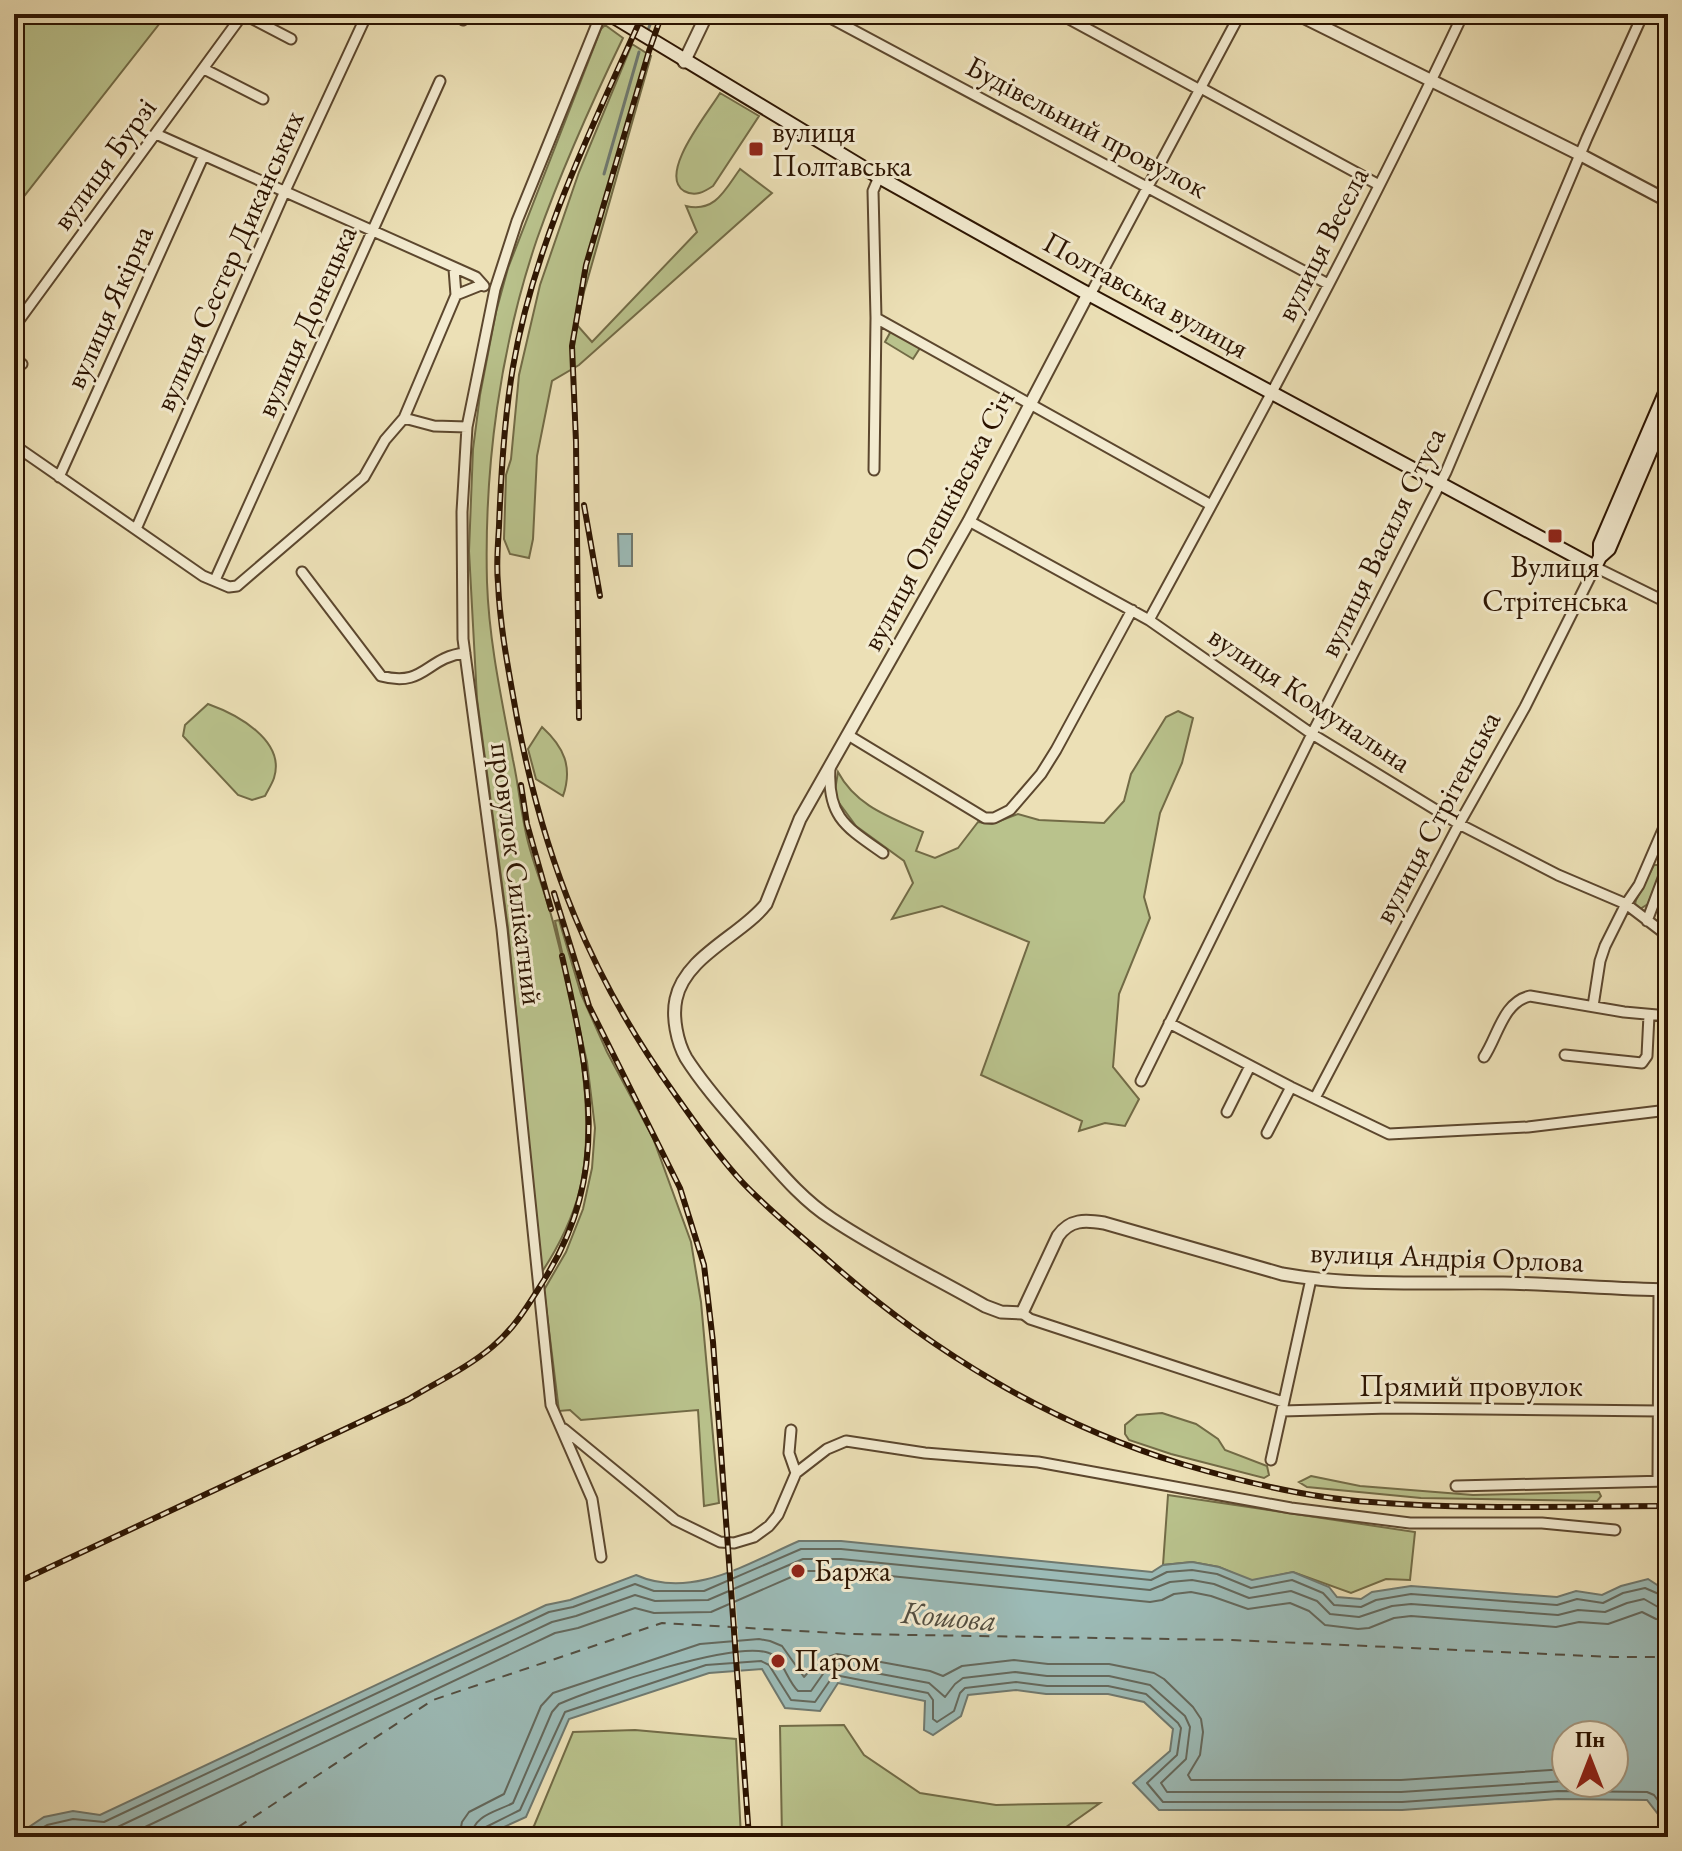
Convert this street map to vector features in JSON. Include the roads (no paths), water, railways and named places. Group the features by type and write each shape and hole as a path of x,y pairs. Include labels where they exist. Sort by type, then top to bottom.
{"main road":[{"name":"Полтавська вулиця","path":"609,14 879,177 1089,294 1440,485 1598,562"},
{"name":"вулиця Стрітенська","path":"1598,562 1600,544 1668,386"},
{"name":"вулиця Стрітенська","path":"1598,562 1609,549 1668,410"}],"street":[{"name":"вулиця Бурзі","path":"14,327 243,14 291,39"},
{"name":"вулиця Сестер Диканських","path":"136,529 367,14"},
{"name":"провулок Силікатний","path":"601,14 517,221 495,289 467,427 462,512 465,653 502,929 551,1405 592,1499 601,1557"},
{"path":"684,62 707,14"},
{"name":"Будівельний провулок","path":"823,14 1328,284"},
{"path":"1060,14 1379,185"},
{"name":"вулиця Олешківська Січ","path":"830,768 969,521 1028,404 1149,187 1240,14"},
{"path":"1297,14 1668,201"},
{"name":"вулиця Весела","path":"1149,620 1272,393 1463,14"},
{"name":"вулиця Василя Стуса","path":"1141,1081 1312,734 1440,485 1643,14"},
{"path":"204,69 263,99"},
{"name":"вулиця Донецька","path":"215,580 440,81"},
{"path":"156,134 476,277 481,285"},
{"name":"вулиця Якірна","path":"59,477 203,157"},
{"path":"874,470 876,318 873,191 879,177"},
{"path":"14,445 203,576 229,587 237,586 364,477 385,440 404,418 456,295 454,269"},
{"path":"456,295 481,285 495,289"},
{"path":"876,318 1211,505"},
{"path":"404,418 434,426 467,427"},
{"name":"вулиця Комунальна","path":"969,521 1149,620 1312,734 1459,824 1558,875 1626,904 1668,936"},
{"name":"Полтавська вулиця","path":"1598,562 1668,603"},
{"name":"вулиця Стрітенська","path":"1315,1098 1459,824 1525,707 1598,562"},
{"path":"302,572 381,676 409,680 445,656 465,653"},
{"path":"848,735 985,818 1003,815 1041,774 1132,610"},
{"path":"830,768 828,791 838,814 851,830 883,853"},
{"path":"830,768 800,819 766,904 758,915 725,938 686,978 676,998 677,1036 685,1056 731,1117 799,1193 832,1219 985,1306 1001,1312 1022,1313"},
{"path":"1593,1006 1600,961 1626,904 1639,885 1668,818"},
{"path":"1647,921 1668,866 1650,859"},
{"path":"1484,1057 1509,1010 1520,998 1530,996 1668,1016"},
{"path":"1565,1055 1642,1063 1647,1056 1649,1015"},
{"path":"1169,1023 1291,1087 1396,1135 1528,1127 1668,1110"},
{"path":"1227,1112 1250,1066"},
{"path":"1267,1133 1291,1087"},
{"name":"вулиця Андрія Орлова","path":"1022,1313 1058,1236 1073,1222 1086,1221 1311,1279 1435,1285 1588,1285 1663,1290"},
{"path":"1271,1460 1311,1279"},
{"path":"1456,1486 1663,1480 1663,1290"},
{"name":"Прямий провулок","path":"1022,1313 1030,1319 1283,1406 1662,1405"},
{"path":"561,1427 675,1520 720,1542 734,1543 754,1537 769,1526 778,1515 796,1473 827,1449 846,1441 925,1453 1038,1462 1291,1508 1410,1523 1542,1523 1615,1530"},
{"path":"791,1430 789,1453 796,1473"}],"water":[{"path":"618,534 632,534 632,566 619,566"},
{"name":"Кошова","path":"799,1541 841,1541 1152,1572 1163,1565 1192,1562 1219,1567 1252,1580 1293,1572 1329,1587 1337,1597 1361,1599 1372,1592 1411,1586 1557,1597 1576,1591 1602,1595 1648,1579 1668,1592 1668,1827 1647,1800 1558,1799 1402,1810 1159,1810 1133,1783 1170,1751 1173,1729 1144,1702 1108,1694 1046,1694 1016,1690 968,1695 961,1716 933,1735 924,1730 925,1701 838,1683 820,1711 785,1708 762,1669 709,1673 569,1719 526,1817 482,1837 14,1837 44,1817 73,1811 100,1815 546,1605 570,1600 636,1575 657,1582 678,1583 699,1581 740,1568"}],"waterway":[{"path":"648,30 654,14"},
{"path":"604,174 639,52"}],"railway":[{"path":"643,14 567,187 535,276 523,321 505,426 497,569 503,634 517,718 528,770 556,868 574,915 618,1005 674,1093 744,1184 867,1293 950,1354 1039,1406 1086,1428 1182,1464 1252,1483 1323,1497 1445,1506 1668,1506"},
{"path":"579,718 572,346 586,265 662,14"},
{"path":"584,505 600,596"},
{"path":"521,785 527,824 551,909"},
{"path":"554,893 589,1006 680,1188 704,1265 713,1342 749,1837"},
{"path":"14,1584 409,1399 472,1362 508,1332 544,1280 565,1240 579,1200 587,1161 589,1121 586,1081 562,956"}],"place":[{"name":"вулиця Полтавська","path":"756,149"},
{"name":"Вулиця Стрітенська","path":"1555,536"},
{"name":"Баржа","path":"798,1571"},
{"name":"Паром","path":"778,1661"}]}
